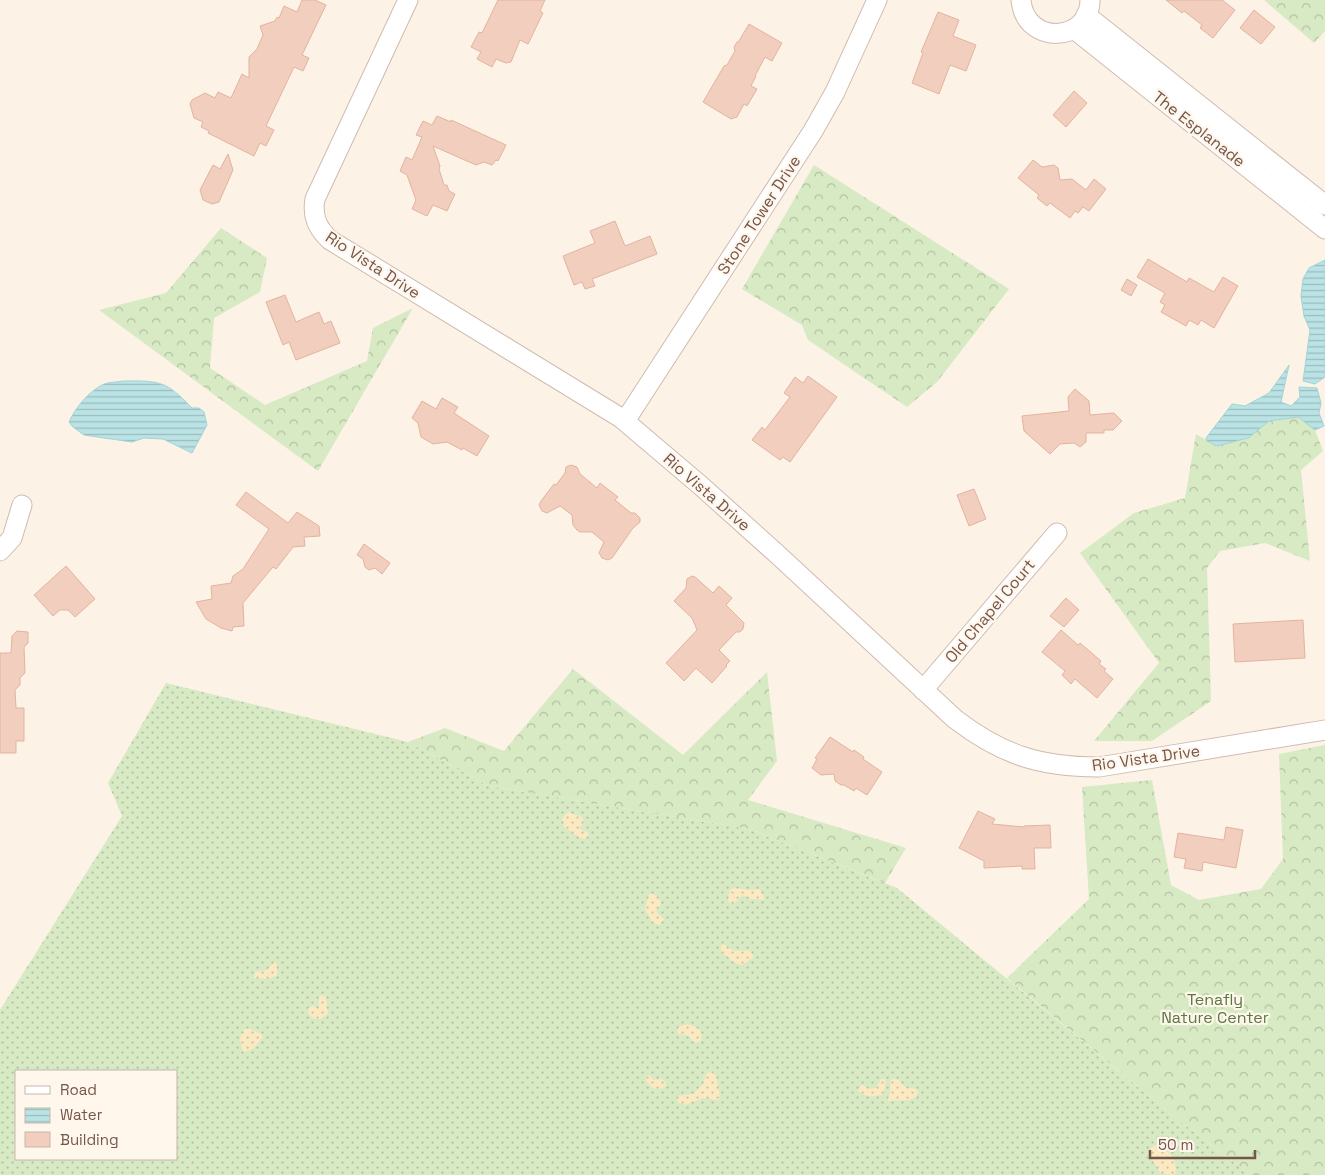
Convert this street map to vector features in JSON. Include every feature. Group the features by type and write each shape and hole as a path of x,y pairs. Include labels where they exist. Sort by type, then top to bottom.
{"street":[{"name":"Rio Vista Drive","path":"408,0 315,199 313,209 316,221 321,232 330,240 625,422 700,485 777,554 955,719 974,734 996,746 1019,756 1046,763 1074,767 1118,764 1325,730"},
{"name":"Stone Tower Drive","path":"625,422 813,131 835,92 878,0"},
{"path":"1020,0 1026,18 1033,26 1042,32 1053,34 1064,33 1074,29 1088,8"},
{"name":"The Esplanade","path":"1088,8 1325,205"},
{"name":"The Esplanade","path":"1074,29 1325,229"},
{"path":"0,552 12,538 22,505"},
{"name":"Old Chapel Court","path":"923,690 1057,533"}],"green space":[{"path":"1264,0 1325,0 1325,31 1314,43"},
{"path":"814,165 1009,289 937,382 907,407 808,340 802,325 742,289"},
{"path":"221,228 267,258 260,292 214,318 210,368 265,405 367,361 373,328 413,308 318,471 99,310 166,293"},
{"path":"1298,417 1315,430 1323,451 1301,470 1310,561 1265,543 1220,551 1207,568 1211,701 1152,741 1094,741 1159,663 1080,553 1134,513 1185,498 1196,434 1217,446 1248,438 1269,421"},
{"path":"573,669 683,755 767,672 777,761 748,800 906,848 885,883 749,829 489,786 408,742 445,728 504,751"},
{"path":"166,683 408,742 489,786 749,829 897,888 1172,1115 1251,1175 0,1175 0,1010 122,816 108,783"},
{"name":"Tenafly Nature Center","path":"1325,745 1325,1175 1251,1175 1172,1115 1007,978 1089,899 1082,787 1152,780 1171,885 1199,900 1261,889 1283,859 1279,754"}],"sand":[{"path":"568,812 582,817 584,823 579,828 588,833 588,837 580,838 564,827 562,819"},
{"path":"734,888 759,889 764,896 764,900 751,899 742,895 736,902 731,904 728,901 728,896 730,890"},
{"path":"650,894 654,894 661,901 660,906 656,910 664,919 660,925 653,923 645,909"},
{"path":"724,944 734,951 750,951 753,954 753,958 742,965 735,963 721,952 721,945"},
{"path":"274,962 277,963 277,976 265,979 254,978 255,972 267,970"},
{"path":"322,995 326,997 328,1013 321,1019 315,1019 309,1015 308,1009 312,1006 319,1008 319,997"},
{"path":"683,1025 691,1025 700,1030 701,1041 696,1043 687,1035 678,1034 677,1028"},
{"path":"248,1028 261,1034 263,1037 253,1049 244,1052 240,1038 244,1030"},
{"path":"712,1071 716,1075 719,1100 703,1098 686,1105 679,1103 677,1100 678,1096 693,1094 702,1085 707,1073"},
{"path":"650,1075 653,1080 664,1080 665,1087 656,1089 652,1087 646,1080 646,1076"},
{"path":"881,1079 885,1079 886,1082 883,1094 870,1096 863,1095 858,1091 860,1086 863,1085 870,1089 876,1088"},
{"path":"891,1080 899,1080 905,1087 916,1089 918,1092 916,1097 909,1100 888,1101"},
{"path":"1155,1146 1164,1149 1174,1160 1175,1175 1161,1174 1149,1154 1151,1148"}],"water":[{"path":"1325,260 1325,377 1315,384 1303,381 1310,330 1304,316 1301,296 1303,279 1309,268"},
{"path":"1289,365 1281,402 1291,406 1300,397 1299,387 1317,388 1321,403 1319,413 1324,426 1315,430 1298,417 1269,421 1248,438 1217,446 1207,441 1206,438 1232,404 1245,406 1269,393"},
{"path":"124,381 159,383 176,392 192,408 199,408 204,412 207,425 192,453 163,439 144,438 132,442 84,435 73,427 69,422 88,395 104,384"}],"building":[{"path":"302,0 315,0 326,5 302,55 309,58 303,71 294,67 266,126 274,130 266,146 260,143 254,156 208,133 209,131 201,127 203,122 194,118 190,104 192,100 205,93 215,98 218,92 231,98 242,74 249,78 249,57 257,49 263,35 260,26 275,21 277,17 279,18 284,6 297,12"},
{"path":"498,0 545,0 540,11 543,13 528,44 520,40 511,62 506,63 496,59 492,67 477,59 481,52 471,47 479,32 482,33"},
{"path":"1166,0 1222,0 1235,10 1213,38 1200,28 1202,25 1184,11 1182,13"},
{"path":"1254,10 1275,27 1261,44 1240,28"},
{"path":"938,12 959,20 953,36 976,45 966,71 950,65 939,94 912,83 923,53 921,52"},
{"path":"749,24 782,43 772,61 765,57 751,86 757,89 747,106 744,104 737,117 731,119 703,102 724,66 727,65 735,51 734,47"},
{"path":"1074,91 1087,103 1066,127 1053,115"},
{"path":"437,116 451,122 451,120 506,145 498,161 496,160 492,165 484,162 476,165 433,146 444,185 447,185 449,191 455,194 447,211 433,205 427,216 412,209 416,200 407,175 400,171 406,157 412,160 422,137 416,135 423,121 432,125"},
{"path":"228,154 233,170 219,202 212,204 203,200 200,190 213,165 220,169"},
{"path":"1033,160 1042,167 1054,165 1058,168 1060,180 1072,179 1086,190 1094,179 1106,189 1089,211 1083,207 1078,213 1075,211 1070,218 1050,203 1047,206 1037,198 1039,195 1018,178"},
{"path":"615,221 625,246 650,236 657,254 592,279 595,286 585,289 582,282 574,285 563,256 595,243 590,231"},
{"path":"1148,259 1187,282 1189,278 1214,292 1223,277 1238,286 1214,328 1201,320 1198,325 1189,320 1186,326 1161,312 1165,305 1160,302 1165,293 1137,277"},
{"path":"1127,279 1137,285 1131,296 1121,290"},
{"path":"285,295 296,322 319,312 324,324 331,321 340,343 296,360 289,342 283,345 266,302"},
{"path":"808,376 837,397 790,462 783,457 780,460 752,440 762,427 765,430 790,397 784,393 795,377 803,383"},
{"path":"1075,389 1089,401 1090,415 1114,413 1122,421 1113,430 1104,430 1104,433 1086,433 1086,442 1080,447 1074,443 1060,444 1050,454 1024,431 1022,416 1069,411 1068,397"},
{"path":"442,398 458,407 454,413 489,436 477,456 447,442 433,444 421,437 418,423 412,418 422,401 436,409"},
{"path":"571,465 577,467 580,474 597,488 600,483 618,497 615,500 640,518 640,522 633,528 612,558 608,560 602,558 599,553 604,542 592,532 580,532 577,530 573,525 572,515 560,506 547,513 542,511 539,505 554,484 556,485 565,473 566,467"},
{"path":"974,489 986,519 969,526 957,495"},
{"path":"246,492 288,523 297,512 319,526 320,536 304,537 305,546 293,547 276,569 273,567 243,603 244,626 233,627 232,631 221,628 206,619 196,602 212,599 211,586 231,583 233,576 243,569 269,529 236,505"},
{"path":"364,544 390,563 382,574 375,568 369,570 365,567 363,559 357,555"},
{"path":"66,566 95,599 75,617 68,610 60,610 53,616 34,595"},
{"path":"692,576 713,593 719,586 732,598 726,605 744,623 743,629 740,632 736,632 719,650 730,661 712,683 696,668 684,681 666,663 697,630 692,618 674,601 686,588 687,579"},
{"path":"1066,598 1079,610 1064,627 1050,616"},
{"path":"1303,620 1305,658 1235,662 1233,624"},
{"path":"1061,630 1101,661 1099,664 1106,669 1104,671 1113,679 1097,698 1075,679 1071,684 1062,675 1065,671 1042,652"},
{"path":"17,631 28,632 28,643 24,647 25,673 20,678 20,685 15,690 16,708 24,708 24,741 16,741 16,753 0,753 0,653 11,653 12,636"},
{"path":"830,737 853,752 854,750 864,757 863,759 882,772 867,795 856,788 854,791 841,785 835,781 834,774 821,775 812,768 817,759 815,758"},
{"path":"978,811 995,819 992,824 1024,827 1050,825 1051,848 1034,848 1035,869 1022,869 1022,866 984,868 984,861 959,848"},
{"path":"1226,827 1243,830 1236,868 1203,862 1202,871 1184,868 1186,859 1174,857 1178,833 1224,840"}]}
